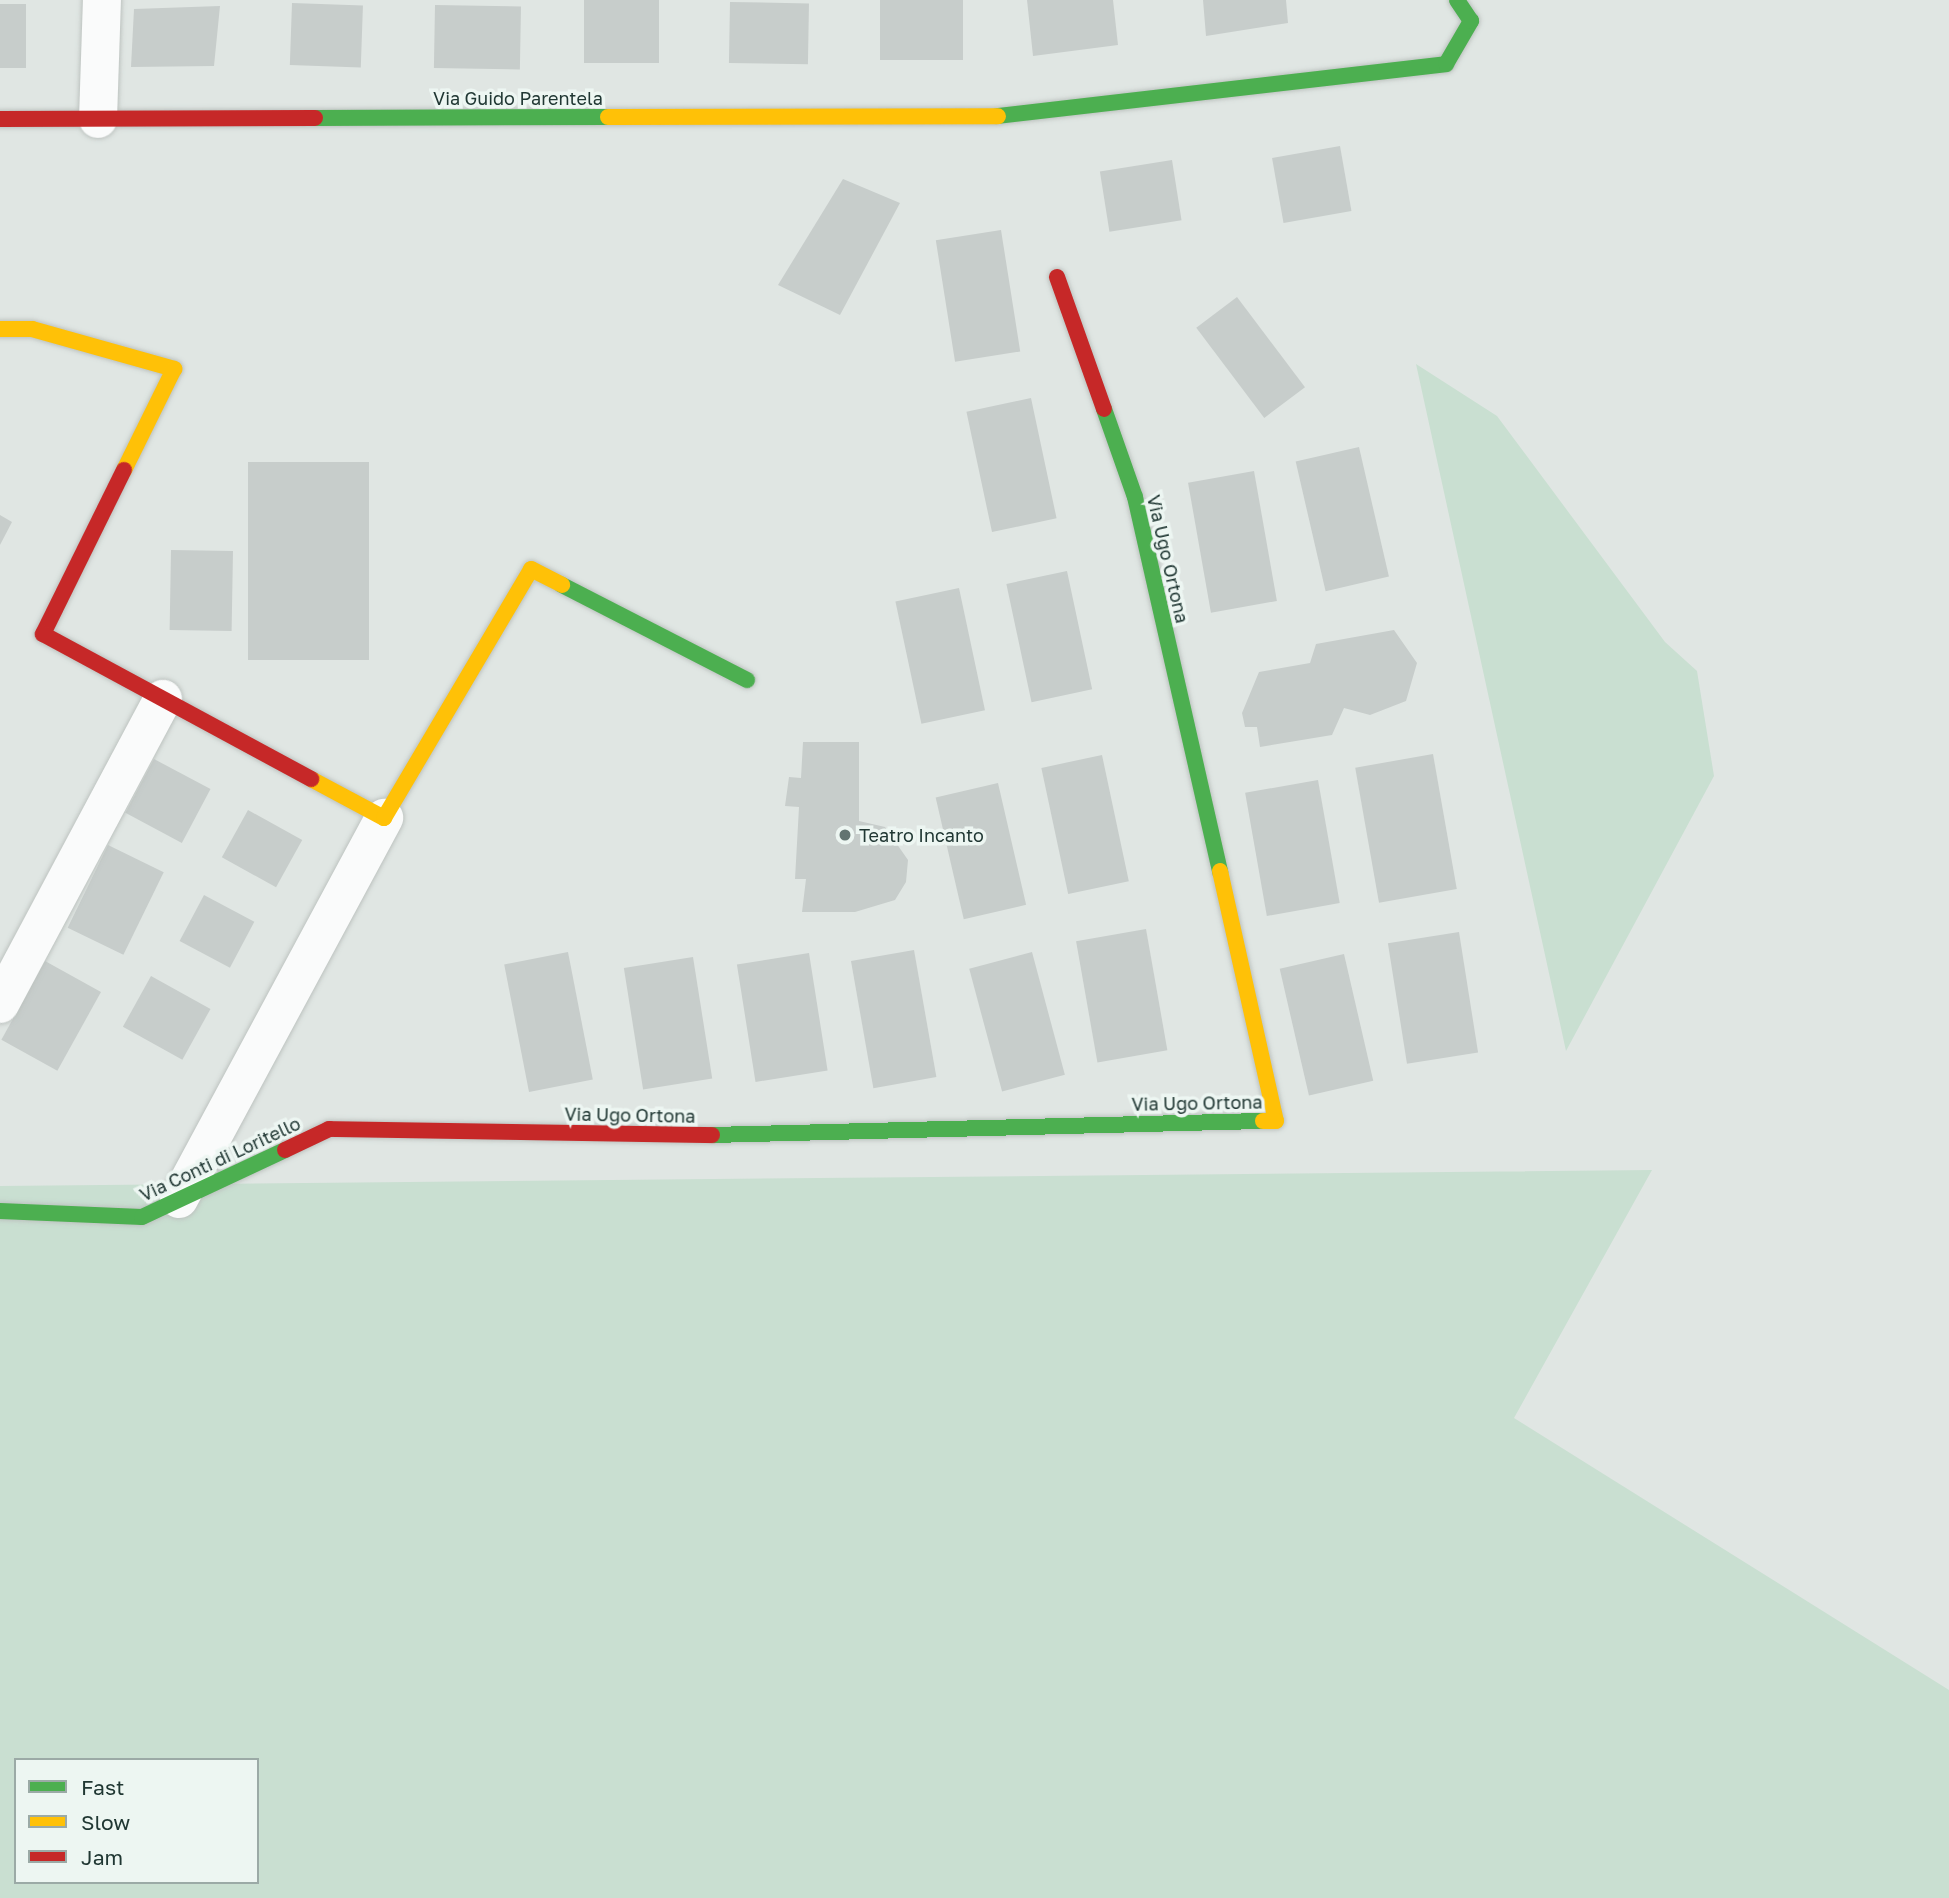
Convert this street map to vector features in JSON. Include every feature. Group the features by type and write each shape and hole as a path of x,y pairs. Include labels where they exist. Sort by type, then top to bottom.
{"street":[{"path":"98,119 102,0"},
{"name":"Via Guido Parentela","path":"0,119 1037,116 1446,64 1471,21 1457,0"},
{"name":"Via Ugo Ortona","path":"329,1129 689,1136 942,1125 1276,1121 1135,497 1057,277"},
{"path":"0,329 32,329 174,369 43,634 384,818"},
{"path":"179,1199 384,818 531,569 747,680"},
{"path":"0,1004 163,699"},
{"name":"Via Conti di Loritello","path":"0,1211 142,1217 329,1129"}],"green space":[{"path":"1416,364 1497,416 1665,642 1697,671 1714,776 1566,1051"},
{"path":"1652,1170 1514,1418 1949,1690 1949,1898 0,1898 0,1186"}],"building":[{"path":"584,0 659,0 659,63 584,63"},
{"path":"880,0 963,0 963,60 880,60"},
{"path":"1027,0 1113,0 1118,45 1033,56"},
{"path":"1203,0 1286,0 1288,23 1206,36"},
{"path":"730,2 809,3 808,64 729,63"},
{"path":"292,3 363,5 361,67 290,65"},
{"path":"0,4 26,4 26,68 0,68"},
{"path":"435,5 521,7 520,69 434,68"},
{"path":"220,6 214,66 131,67 134,9"},
{"path":"1340,146 1351,211 1284,223 1272,158"},
{"path":"1172,160 1182,220 1109,232 1100,171"},
{"path":"843,179 900,203 840,315 778,285"},
{"path":"1001,230 1020,351 955,362 936,240"},
{"path":"1237,297 1305,387 1264,418 1196,328"},
{"path":"1031,398 1057,518 992,532 966,412"},
{"path":"1359,447 1389,577 1326,591 1296,462"},
{"path":"248,462 369,462 369,660 248,660"},
{"path":"1254,471 1277,601 1211,613 1188,483"},
{"path":"0,515 12,522 0,545"},
{"path":"171,550 233,551 232,631 170,630"},
{"path":"1067,571 1092,689 1032,702 1006,584"},
{"path":"959,588 985,710 921,724 895,602"},
{"path":"1394,630 1417,663 1406,701 1370,715 1344,708 1332,735 1260,747 1257,727 1245,727 1242,713 1259,672 1310,663 1316,644"},
{"name":"Teatro Incanto","path":"803,742 859,742 859,821 885,827 908,860 906,882 895,900 855,912 802,912 806,879 795,879 799,807 785,806 789,777 801,778"},
{"path":"1433,754 1457,889 1379,903 1355,768"},
{"path":"1102,755 1129,881 1068,894 1041,768"},
{"path":"154,759 211,789 182,843 125,813"},
{"path":"1318,780 1340,903 1267,916 1245,793"},
{"path":"998,783 1026,905 964,919 936,797"},
{"path":"248,810 302,840 276,887 222,857"},
{"path":"108,845 164,872 123,955 68,928"},
{"path":"204,895 254,922 230,968 180,941"},
{"path":"1146,929 1167,1050 1097,1062 1076,941"},
{"path":"1459,932 1478,1052 1407,1064 1388,943"},
{"path":"914,950 936,1077 873,1088 851,961"},
{"path":"568,952 593,1080 529,1092 504,964"},
{"path":"1032,952 1065,1075 1002,1091 969,969"},
{"path":"809,953 828,1071 756,1082 737,964"},
{"path":"1344,954 1373,1081 1309,1096 1280,969"},
{"path":"693,957 712,1078 643,1089 624,968"},
{"path":"45,961 101,992 57,1071 1,1040"},
{"path":"151,976 210,1009 182,1060 123,1027"}],"traffic: fast":[{"path":"998,116 1446,64 1471,21 1457,0"},
{"path":"315,118 608,117"},
{"path":"1104,409 1135,497 1220,871"},
{"path":"562,585 747,680"},
{"path":"712,1135 1263,1121"},
{"path":"0,1211 142,1217 285,1150"}],"traffic: slow":[{"path":"608,117 998,116"},
{"path":"0,329 32,329 174,369 124,470"},
{"path":"311,779 384,818 531,569 562,585"},
{"path":"1220,871 1276,1121 1263,1121"}],"traffic: jam":[{"path":"0,119 315,118"},
{"path":"1057,277 1104,409"},
{"path":"124,470 43,634 311,779"},
{"path":"285,1150 329,1129 712,1135"}],"place":[{"name":"Teatro Incanto","path":"845,835"}]}
